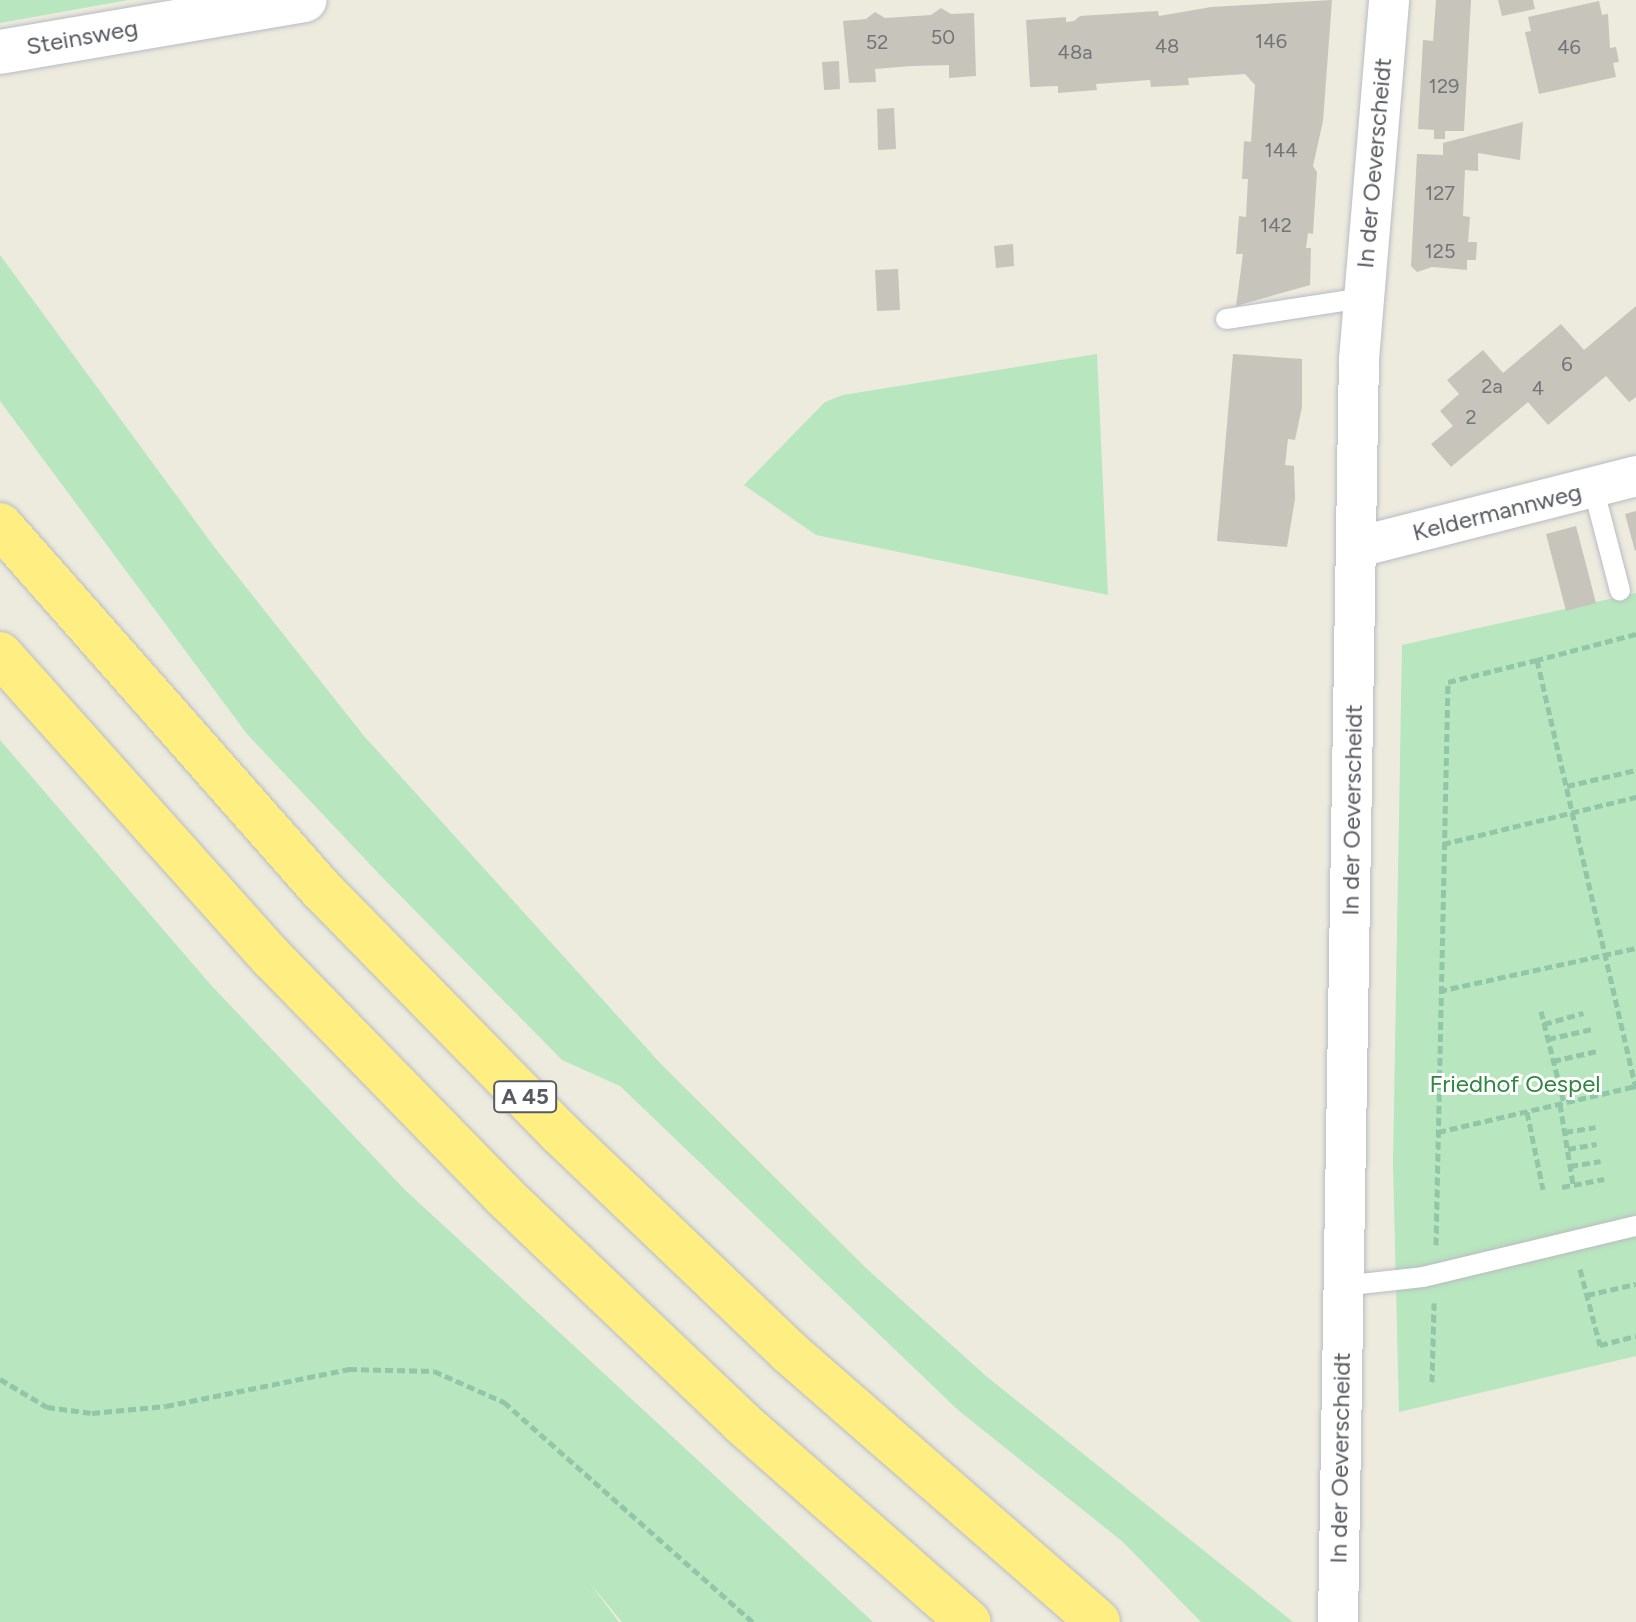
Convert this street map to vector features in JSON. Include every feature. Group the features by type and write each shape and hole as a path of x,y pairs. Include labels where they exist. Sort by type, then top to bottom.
{"highway":[{"name":"A 45","path":"0,525 324,892 559,1132 789,1352 1098,1622"},
{"path":"0,654 272,958 504,1196 741,1422 969,1622"}],"main road":[{"name":"Steinsweg","path":"0,52 305,0"}],"street":[{"name":"In der Oeverscheidt","path":"1338,1622 1363,298 1389,0"},
{"name":"Keldermannweg","path":"1358,547 1636,476"}],"lane":[{"path":"1226,319 1363,298"},
{"path":"1593,487 1620,591"},
{"path":"1342,1286 1436,1274 1636,1226"}],"path":[{"path":"1432,1382 1448,682 1636,634"},
{"path":"1438,1132 1636,1087 1537,660"},
{"path":"1566,786 1636,770"},
{"path":"1443,844 1636,797"},
{"path":"1439,991 1636,948"},
{"path":"1541,1011 1562,1104 1573,1184"},
{"path":"1544,1024 1583,1013"},
{"path":"1548,1039 1592,1029"},
{"path":"1553,1061 1597,1051"},
{"path":"1527,1112 1543,1189"},
{"path":"1565,1132 1596,1127"},
{"path":"1568,1149 1597,1144"},
{"path":"1570,1166 1601,1161"},
{"path":"1562,1187 1604,1179"},
{"path":"1573,1241 1600,1345 1636,1336"},
{"path":"1587,1295 1636,1284"},
{"path":"0,1379 47,1407 92,1413 166,1406 349,1369 434,1371 504,1402 753,1622"}],"green space":[{"path":"0,0 128,0 0,23"},
{"path":"0,255 215,548 364,736 660,1063 867,1269 986,1376 1293,1622 1201,1622 1123,1542 958,1410 620,1086 562,1060 381,876 247,734 0,401"},
{"path":"1097,354 1108,595 816,535 744,485 825,402 843,395"},
{"name":"Friedhof Oespel","path":"1636,593 1636,1356 1399,1412 1393,1163 1402,645"},
{"path":"0,740 210,984 404,1189 873,1622 622,1622 588,1581 619,1622 0,1622"}],"building":[{"path":"1332,0 1323,121 1313,166 1317,172 1313,234 1308,233 1306,248 1311,248 1310,285 1236,306 1243,254 1236,254 1239,216 1246,217 1248,179 1242,179 1244,141 1251,142 1255,85 1245,74 1188,78 1189,85 1151,87 1150,80 1096,84 1097,90 1058,93 1058,86 1030,87 1026,20 1066,17 1066,22 1080,16 1158,11 1159,16 1211,7"},
{"path":"1436,0 1471,0 1464,131 1445,131 1445,139 1434,139 1434,130 1418,129 1423,40 1433,41"},
{"path":"1498,0 1533,0 1535,9 1502,16"},
{"path":"1599,1 1602,15 1608,14 1610,48 1616,47 1619,62 1613,63 1616,77 1539,94 1525,32 1531,31 1528,17"},
{"path":"941,8 951,14 974,13 976,76 949,78 949,65 912,66 875,69 876,82 849,83 843,21 866,19 875,12 885,18 931,15"},
{"path":"839,61 840,89 824,90 822,62"},
{"path":"894,108 896,149 878,150 877,109"},
{"path":"1523,122 1520,160 1478,153 1478,171 1465,170 1463,216 1470,217 1468,242 1477,242 1476,260 1467,260 1467,270 1432,267 1417,272 1411,266 1417,154 1443,155 1443,143"},
{"path":"1013,244 1014,266 996,268 994,246"},
{"path":"898,269 900,310 877,311 875,270"},
{"path":"1636,306 1636,397 1629,402 1606,376 1548,425 1528,402 1451,467 1431,444 1453,426 1440,411 1459,394 1447,380 1483,350 1503,373 1561,324 1584,350"},
{"path":"1233,354 1302,359 1302,407 1295,440 1288,439 1285,465 1294,466 1295,499 1287,547 1217,541"},
{"path":"1636,511 1636,550 1635,551 1625,514"},
{"path":"1576,526 1596,603 1566,611 1546,534"}]}
